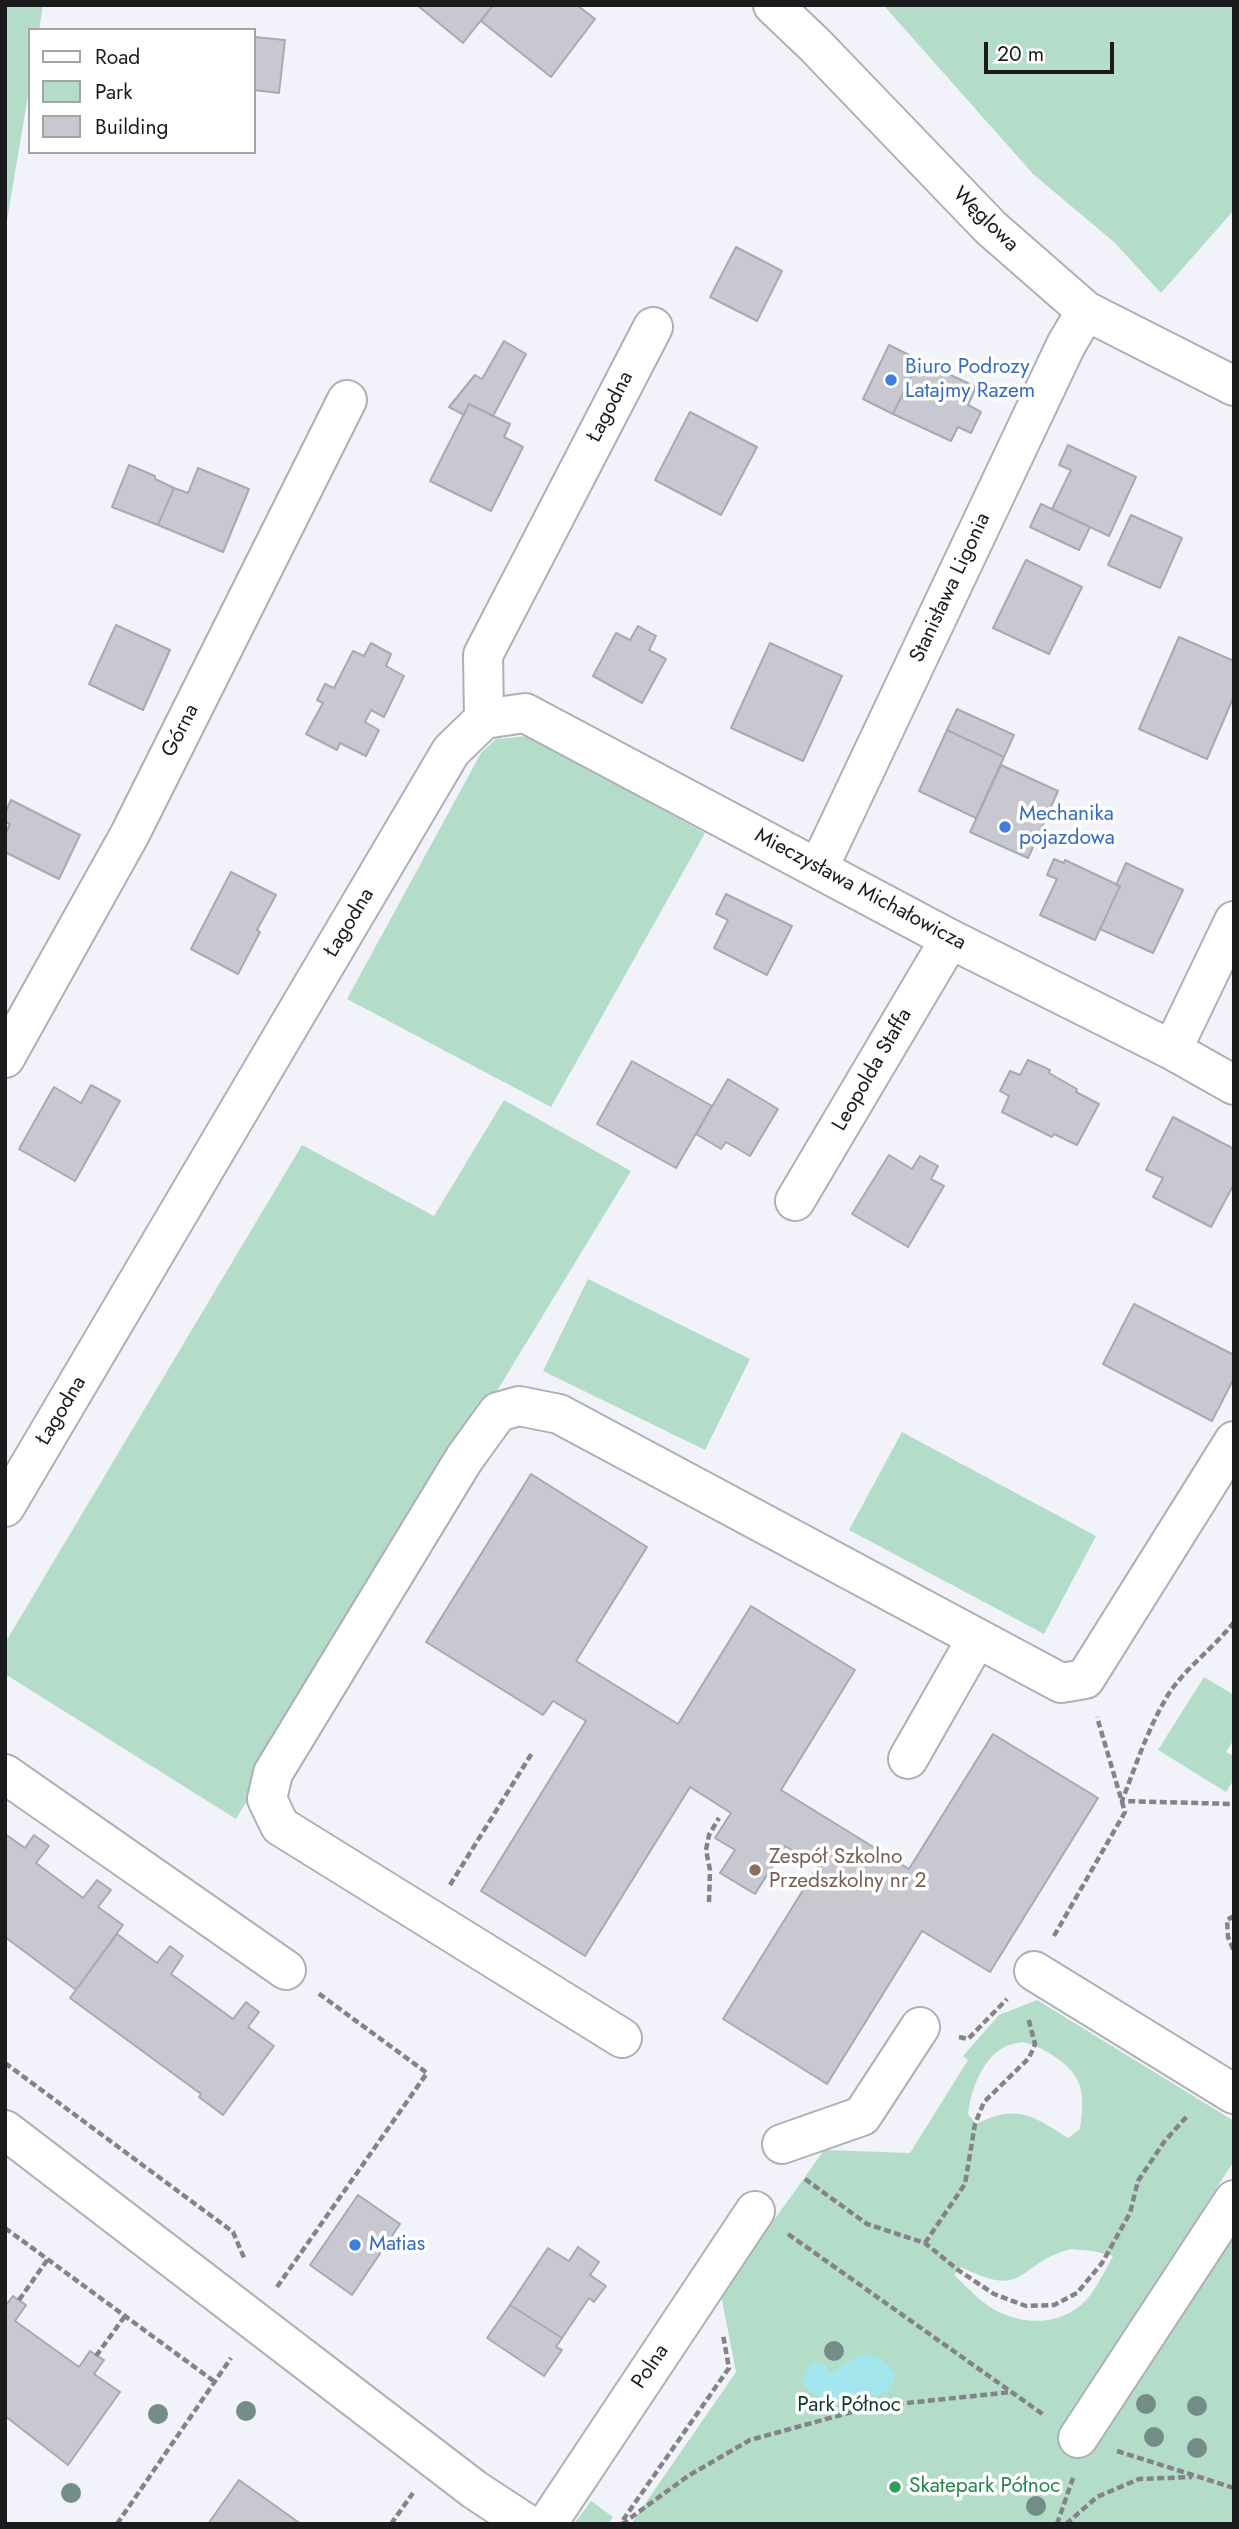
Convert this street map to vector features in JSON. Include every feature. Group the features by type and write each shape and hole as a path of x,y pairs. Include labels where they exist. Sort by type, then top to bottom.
{"street":[{"name":"Węglowa","path":"774,5 990,229 1086,311 1234,386"},
{"name":"Stanisława Ligonia","path":"819,867 1066,345 1086,311"},
{"name":"Łagodna","path":"5,1507 451,751 484,719 483,655 653,327"},
{"name":"Górna","path":"5,1058 130,834 347,400"},
{"name":"Mieczysława Michałowicza","path":"484,719 525,713 950,939 1172,1050 1234,1085"},
{"path":"1172,1050 1234,921"},
{"name":"Leopolda Staffa","path":"796,1202 950,939"},
{"path":"622,2038 280,1826 267,1799 273,1773 464,1459 498,1412 519,1406 559,1414 1061,1683 1085,1679 1234,1441"},
{"path":"908,1759 977,1638"},
{"path":"5,1774 286,1970"},
{"path":"1027,1978 1225,2089"},
{"path":"782,2144 862,2116 920,2027"},
{"path":"5,2130 259,2312 475,2490 527,2524"},
{"path":"1094,2443 1234,2200"},
{"name":"Polna","path":"547,2524 755,2211"}],"path":[{"path":"1122,1801 1152,1725 1169,1693 1234,1622"},
{"path":"920,2027 968,2039 1027,1978 1125,1812 1085,1679"},
{"path":"430,1919 532,1753"},
{"path":"1122,1801 1234,1804"},
{"path":"709,1902 710,1870 706,1850 709,1835 719,1818"},
{"path":"1234,1916 1227,1920 1228,1937 1234,1951"},
{"path":"259,2312 427,2073 286,1970"},
{"path":"925,2243 965,2184 975,2124 984,2102 1030,2058 1035,2045 1027,1978"},
{"path":"5,2063 233,2232 259,2312"},
{"path":"804,2178 867,2224 925,2243 994,2294 1026,2306 1054,2305 1077,2293 1102,2263 1130,2213 1138,2181 1164,2142 1225,2089"},
{"path":"755,2211 1012,2392 1094,2443 1234,2488"},
{"path":"5,2228 215,2382"},
{"path":"19,2300 48,2259"},
{"path":"622,2524 729,2368 711,2276"},
{"path":"96,2356 125,2316"},
{"path":"117,2524 231,2357"},
{"path":"622,2524 688,2476 750,2440 870,2407 1012,2392"},
{"path":"1066,2524 1097,2497 1139,2479 1196,2477"},
{"path":"391,2524 414,2493"}],"green space":[{"path":"5,5 43,5 39,28 28,28 28,96 5,232"},
{"path":"888,5 1234,5 1234,210 1161,293 1114,242 1033,174 886,8"},
{"path":"529,736 705,833 551,1107 347,999 481,753 496,739"},
{"path":"504,1100 631,1171 236,1819 5,1674 5,1643 302,1145 434,1216"},
{"path":"588,1279 750,1359 705,1450 543,1371"},
{"path":"902,1432 1096,1536 1044,1634 849,1530"},
{"path":"1204,1677 1234,1695 1234,1739 1226,1752 1234,1756 1234,1779 1226,1792 1158,1750"},
{"name":"Park Północ","path":"1037,2000 1234,2121 1234,2161 1070,2416 1234,2221 1234,2524 631,2524 736,2372 721,2295 824,2150 910,2153 968,2060 963,2056 999,2015","holes":["1023,2042 1053,2056 1073,2073 1080,2085 1080,2129 1068,2138 1044,2123 1024,2115 1003,2115 976,2124 968,2114 975,2085 990,2058 1006,2046","1071,2249 1113,2256 1094,2290 1082,2304 1050,2320 1025,2320 994,2310 954,2275 961,2267 983,2277 1011,2280 1053,2255"]},
{"path":"591,2501 613,2517 608,2524 574,2524"}],"water":[{"path":"867,2354 883,2360 896,2374 890,2388 882,2394 829,2400 803,2385 805,2373 812,2363 823,2363 830,2373 854,2358"}],"building":[{"path":"417,5 493,5 463,43"},
{"path":"493,5 577,5 595,19 551,77 481,21"},
{"path":"256,37 285,40 279,93 256,90"},
{"path":"736,247 782,271 757,321 710,297"},
{"path":"504,341 526,354 493,416 469,404 464,415 449,407 475,375 482,379"},
{"name":"Biuro Podrozy Latajmy Razem","path":"889,345 919,360 893,414 863,399"},
{"path":"919,360 976,387 968,405 981,412 971,433 958,427 951,441 893,414"},
{"path":"469,404 510,424 504,437 523,447 491,511 430,481"},
{"path":"690,412 757,447 721,515 655,480"},
{"path":"1068,445 1136,477 1109,536 1052,509 1071,470 1059,465"},
{"path":"129,465 174,488 158,525 112,507"},
{"path":"198,468 249,489 223,552 158,525 174,488 188,493"},
{"path":"1041,504 1090,527 1079,550 1030,527"},
{"path":"1131,515 1182,538 1160,588 1108,565"},
{"path":"1026,560 1082,587 1049,654 993,628"},
{"path":"116,625 170,650 143,710 89,684"},
{"path":"638,626 656,636 649,650 666,659 642,703 593,676 616,633 630,640"},
{"path":"1179,637 1234,661 1234,696 1207,759 1139,729"},
{"path":"371,643 391,654 386,666 404,676 384,717 371,710 365,722 379,730 366,756 340,743 337,750 306,734 323,703 317,700 325,684 334,688 353,651 364,656"},
{"path":"770,643 842,676 803,761 731,728"},
{"path":"957,709 1014,735 1004,757 947,730"},
{"path":"947,730 1004,757 976,818 919,791"},
{"path":"1001,765 1058,791 1028,858 970,832"},
{"path":"11,800 80,835 59,879 5,852 5,835 10,824 5,822 5,813"},
{"path":"1054,859 1064,863 1065,860 1120,886 1095,940 1040,915 1057,879 1047,875"},
{"path":"1126,863 1183,890 1153,953 1100,929 1120,886 1116,885"},
{"path":"231,872 276,895 238,974 191,949"},
{"path":"726,894 792,926 767,975 714,948 728,920 716,914"},
{"path":"1028,1060 1050,1070 1049,1073 1077,1089 1076,1092 1099,1104 1077,1145 1054,1134 1052,1137 1002,1112 1009,1096 1000,1091 1010,1071 1020,1075"},
{"path":"632,1061 712,1106 676,1168 597,1124"},
{"path":"728,1079 778,1109 750,1156 726,1142 721,1149 696,1134"},
{"path":"91,1085 120,1101 75,1181 19,1149 54,1087 81,1103"},
{"path":"1173,1117 1234,1149 1234,1184 1211,1227 1153,1197 1163,1178 1146,1170"},
{"path":"889,1155 912,1169 920,1156 938,1166 931,1179 944,1186 908,1247 852,1214"},
{"path":"1134,1304 1234,1355 1234,1378 1212,1421 1103,1364"},
{"path":"531,1474 647,1547 576,1661 678,1724 751,1606 855,1670 781,1790 909,1869 993,1734 1098,1798 990,1972 922,1931 827,2084 723,2019 818,1866 785,1846 755,1894 720,1873 735,1850 715,1838 731,1813 690,1787 585,1956 481,1891 586,1721 553,1701 543,1715 426,1642"},
{"path":"5,1834 25,1848 34,1835 49,1846 36,1863 83,1898 97,1880 111,1890 98,1907 123,1925 76,1990 5,1937"},
{"path":"117,1934 157,1963 170,1946 183,1956 171,1974 233,2019 246,2002 259,2012 248,2027 274,2046 223,2115 199,2097 201,2094 70,1998"},
{"name":"Matias","path":"358,2195 400,2224 352,2295 310,2265"},
{"path":"578,2247 599,2262 590,2275 606,2286 594,2302 589,2298 562,2338 510,2305 548,2248 569,2261"},
{"path":"13,2296 26,2305 15,2321 79,2367 90,2351 104,2360 94,2374 120,2392 68,2465 5,2416 5,2306"},
{"path":"510,2305 562,2338 556,2347 562,2350 544,2376 487,2338"},
{"path":"239,2480 301,2524 208,2524"}],"place":[{"name":"Biuro Podrozy Latajmy Razem","path":"891,380"},
{"name":"Mechanika pojazdowa","path":"1005,827"},
{"name":"Zespół Szkolno Przedszkolny nr 2","path":"755,1870"},
{"name":"Matias","path":"355,2245"},
{"name":"Skatepark Północ","path":"895,2487"}]}
